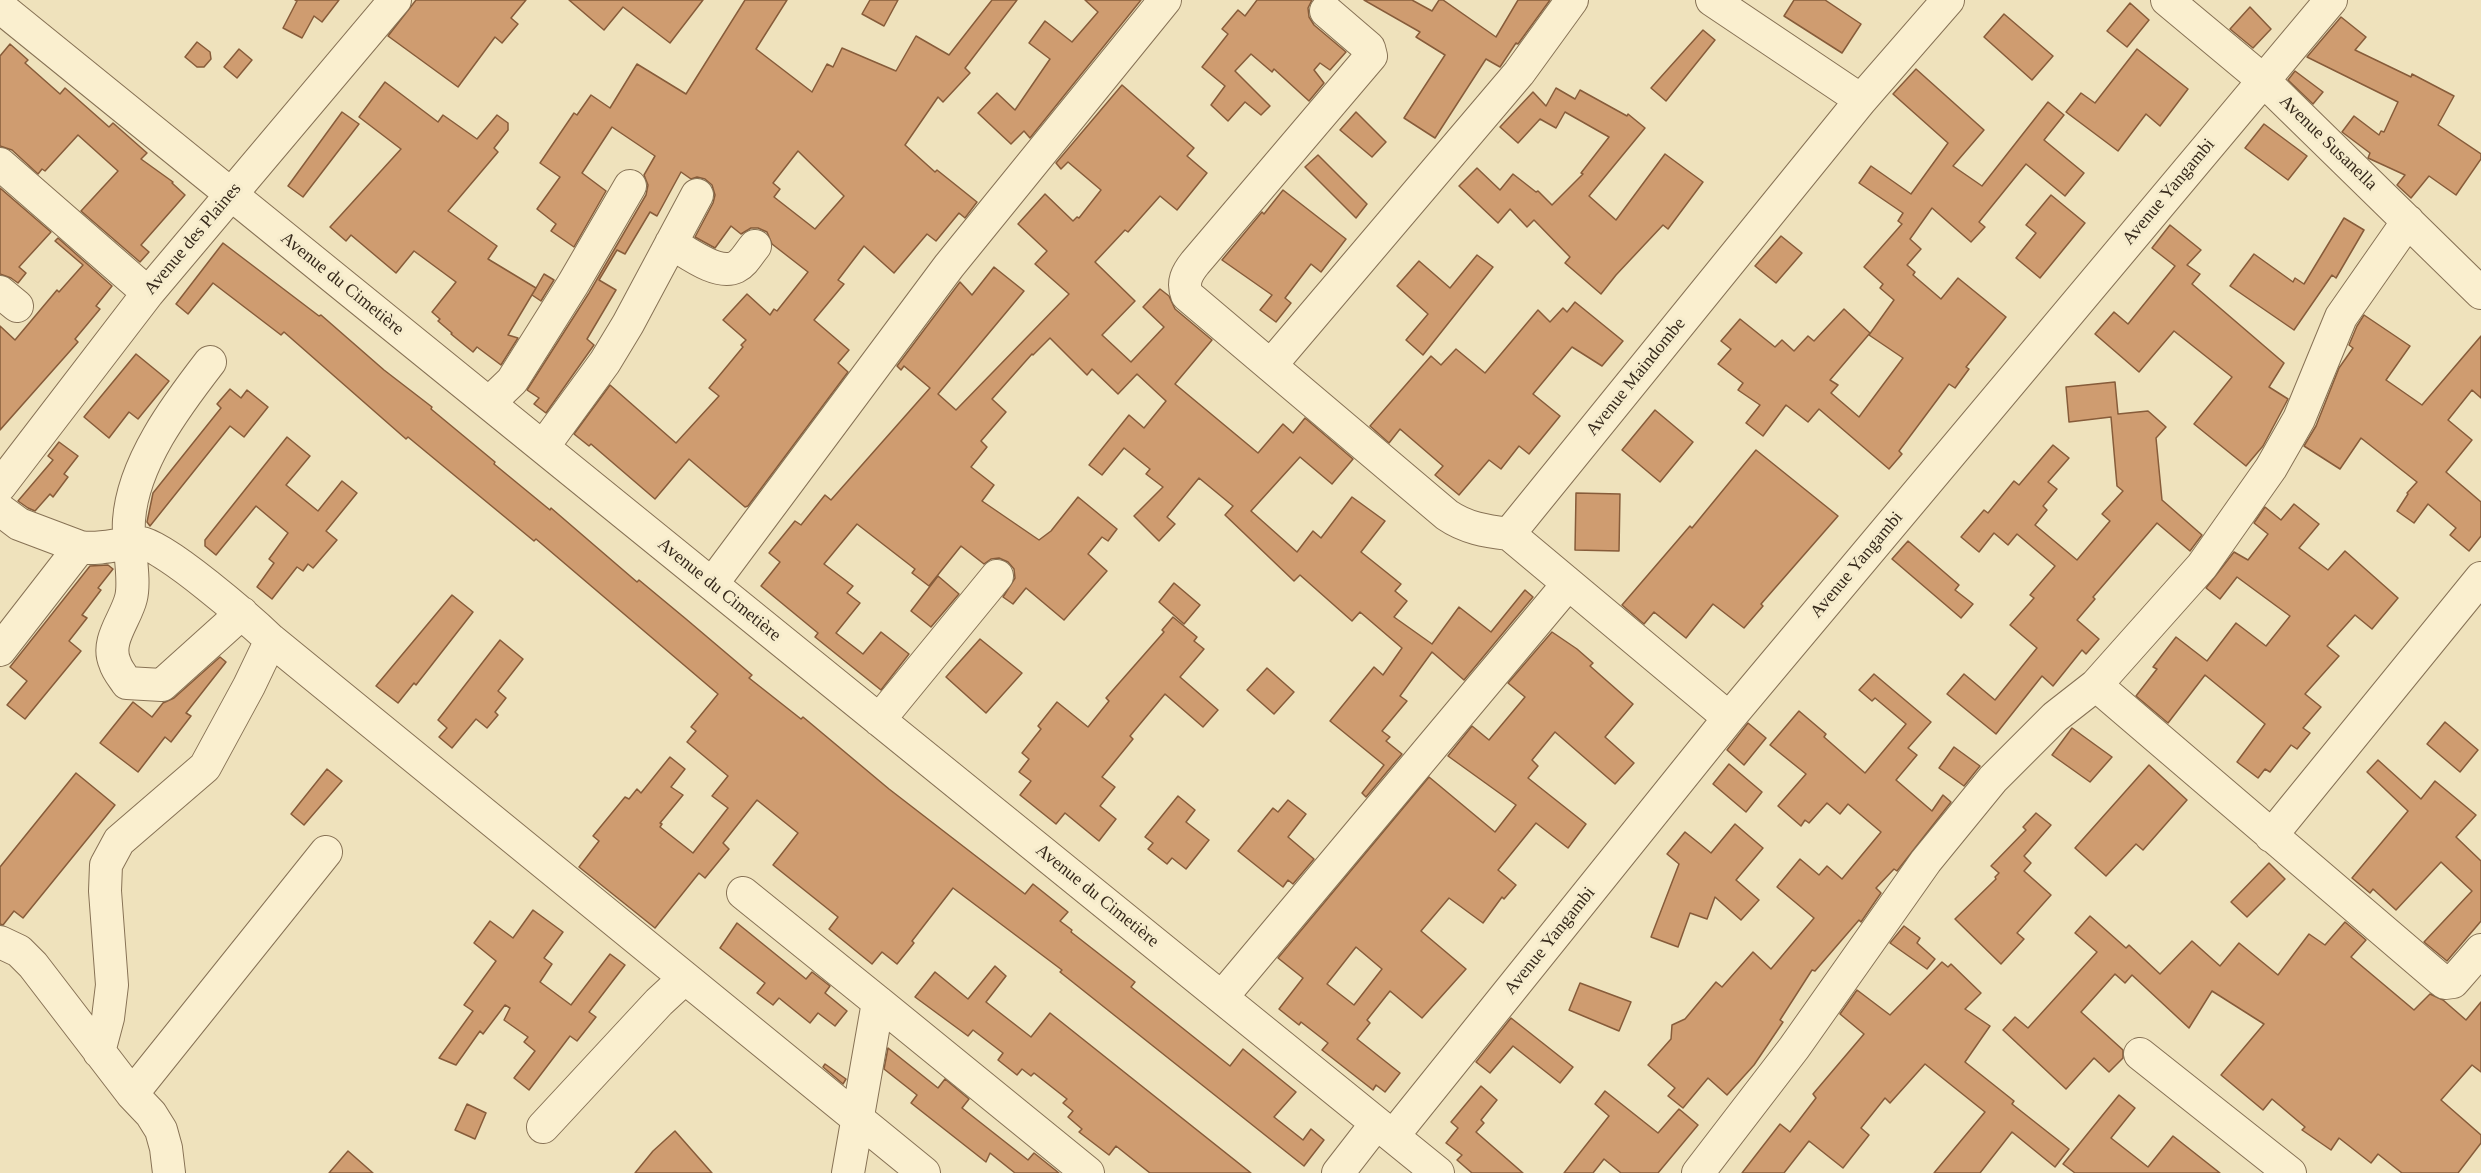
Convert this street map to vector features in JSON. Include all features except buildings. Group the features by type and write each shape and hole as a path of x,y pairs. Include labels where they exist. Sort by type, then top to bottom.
{"street":[{"name":"Avenue des Plaines","path":"0,486 148,293 395,0"},
{"path":"712,584 950,266 1165,0"},
{"path":"1271,365 1519,73 1572,0"},
{"path":"1712,0 1861,100"},
{"name":"Avenue Maindombe","path":"1509,534 1861,100 1948,0"},
{"name":"Avenue Susanella","path":"2167,0 2263,80 2481,293"},
{"name":"Avenue Yangambi","path":"1338,1173 1385,1130 2331,0"},
{"name":"Avenue du Cimetière","path":"0,8 1438,1173"},
{"path":"1326,11 1369,48 1371,56 1195,262 1185,280 1184,288 1187,295 1447,515 1461,525 1480,531 1509,534 1729,718"},
{"path":"0,164 148,293"},
{"path":"489,403 512,381 573,284 630,186"},
{"path":"543,447 605,362 697,195"},
{"path":"1698,1173 1800,1039 1926,861 1993,779 2055,717 2096,685 2202,566 2271,468 2299,419 2337,324 2408,221"},
{"path":"671,243 710,265 727,269 737,266 755,246"},
{"path":"210,362 185,394 161,431 140,475 130,503 129,545 132,597 113,638 114,662 127,683 162,685 242,613"},
{"path":"0,510 19,524 80,547 90,549 141,543 161,551 242,613 271,640 924,1173"},
{"path":"0,650 80,547"},
{"path":"879,720 997,576"},
{"path":"2271,836 2481,578"},
{"path":"1222,998 1568,584"},
{"path":"99,1052 108,1018 112,985 105,891 106,865 119,841 204,767 249,686 271,640"},
{"path":"2096,685 2441,980 2450,984 2458,978 2481,950"},
{"path":"132,1094 326,852"},
{"path":"743,893 1088,1173"},
{"path":"0,942 19,951 33,965 132,1094 151,1114 161,1130 169,1173"},
{"path":"543,1127 659,1002 685,978"},
{"path":"848,1173 878,1002"},
{"path":"2140,1054 2290,1173"}]}
